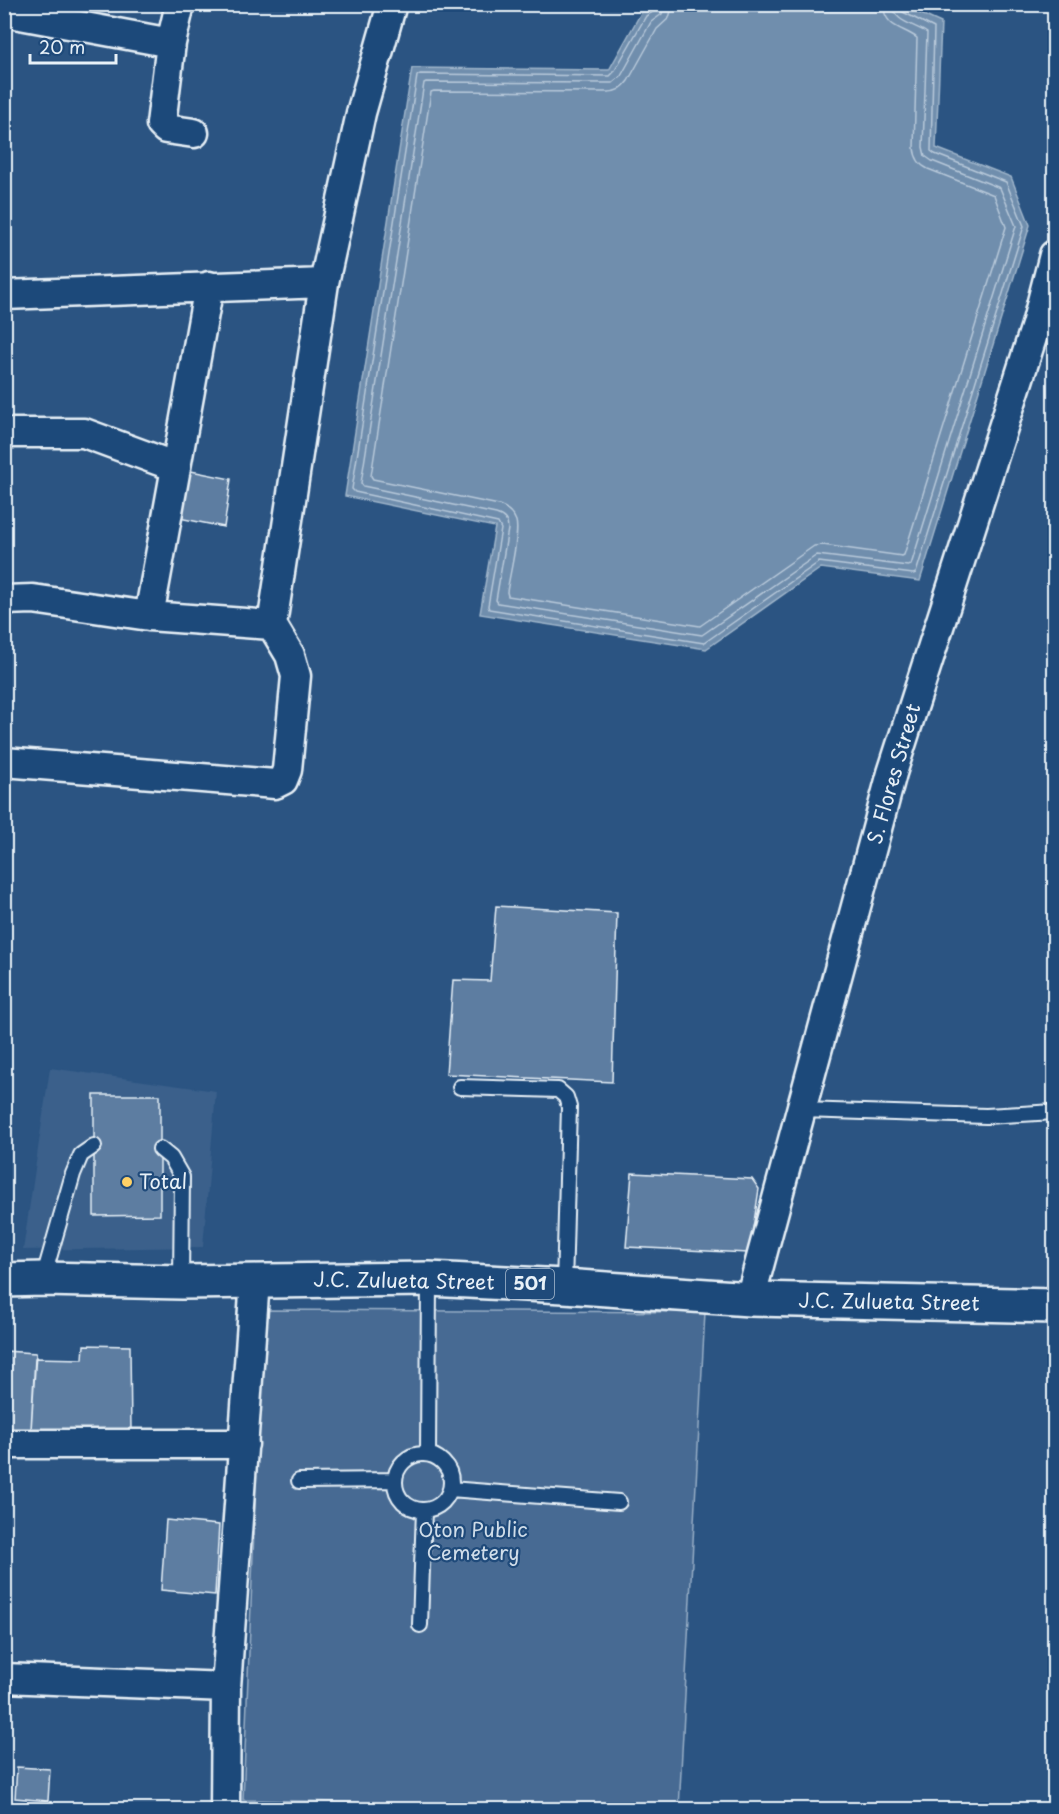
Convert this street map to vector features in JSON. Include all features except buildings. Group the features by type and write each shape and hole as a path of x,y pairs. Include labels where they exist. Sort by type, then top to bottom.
{"main road":[{"name":"J.C. Zulueta Street","path":"4,1280 181,1282 429,1279 750,1299 1054,1306"}],"street":[{"path":"180,4 171,43 161,124 166,129 194,133"},
{"path":"4,762 275,784 283,780 296,676 290,655 272,625 324,283 361,113 392,4"},
{"path":"4,12 171,43"},
{"name":"S. Flores Street","path":"750,1299 892,773 1045,326 1054,255"},
{"path":"4,295 324,283"},
{"path":"149,616 209,286"},
{"path":"4,433 84,433 176,467"},
{"path":"4,600 33,599 149,616 272,625"},
{"path":"225,1809 226,1687 255,1280"},
{"path":"4,1444 244,1444"},
{"path":"4,1678 226,1687"}],"lane":[{"path":"460,1087 558,1090 566,1097 569,1107 564,1286"},
{"path":"802,1110 964,1116 1054,1112"},
{"path":"43,1279 73,1174 81,1155 94,1146"},
{"path":"160,1149 171,1158 182,1177 181,1282"},
{"path":"428,1454 429,1279"},
{"path":"416,1454 428,1454 439,1459 447,1467 451,1478 450,1490 444,1500 435,1507 424,1510 412,1508 402,1501 396,1491 395,1480 398,1469 416,1454"},
{"path":"299,1481 395,1480"},
{"path":"450,1490 619,1502"},
{"path":"420,1625 424,1510"}],"shaded area":[{"path":"50,1068 216,1091 203,1247 23,1250"}],"green space":[{"name":"Oton Public Cemetery","path":"263,1310 705,1312 679,1809 243,1800"}],"water":[{"path":"656,5 901,5 941,23 936,148 1011,177 1030,225 920,581 821,568 706,649 480,614 495,527 345,496 412,68 609,70 642,11"}],"place":[{"name":"Total","path":"127,1182"}]}
